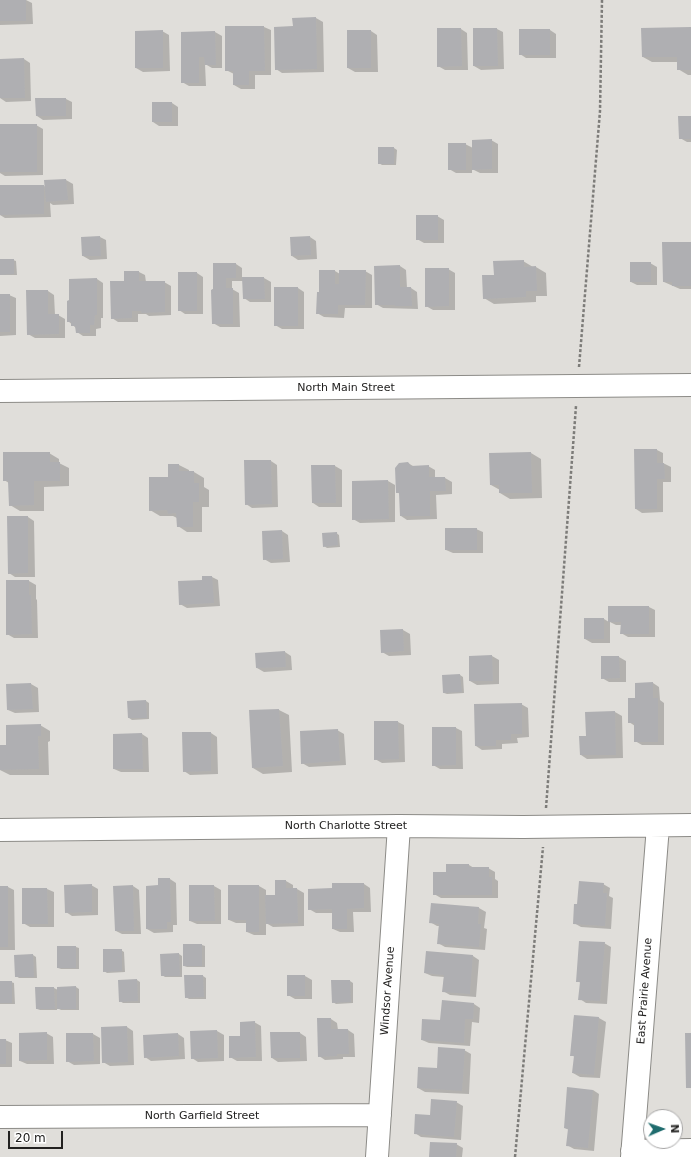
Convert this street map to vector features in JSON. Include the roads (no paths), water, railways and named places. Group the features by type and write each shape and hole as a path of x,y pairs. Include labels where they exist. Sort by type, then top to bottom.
{"street":[{"name":"North Main Street","path":"0,390 691,385"},
{"name":"North Charlotte Street","path":"0,830 691,825"},
{"name":"Windsor Avenue","path":"377,1157 399,826"},
{"name":"East Prairie Avenue","path":"632,1154 658,826"},
{"name":"North Garfield Street","path":"0,1117 380,1115"},
{"path":"632,1154 691,1150"}]}
